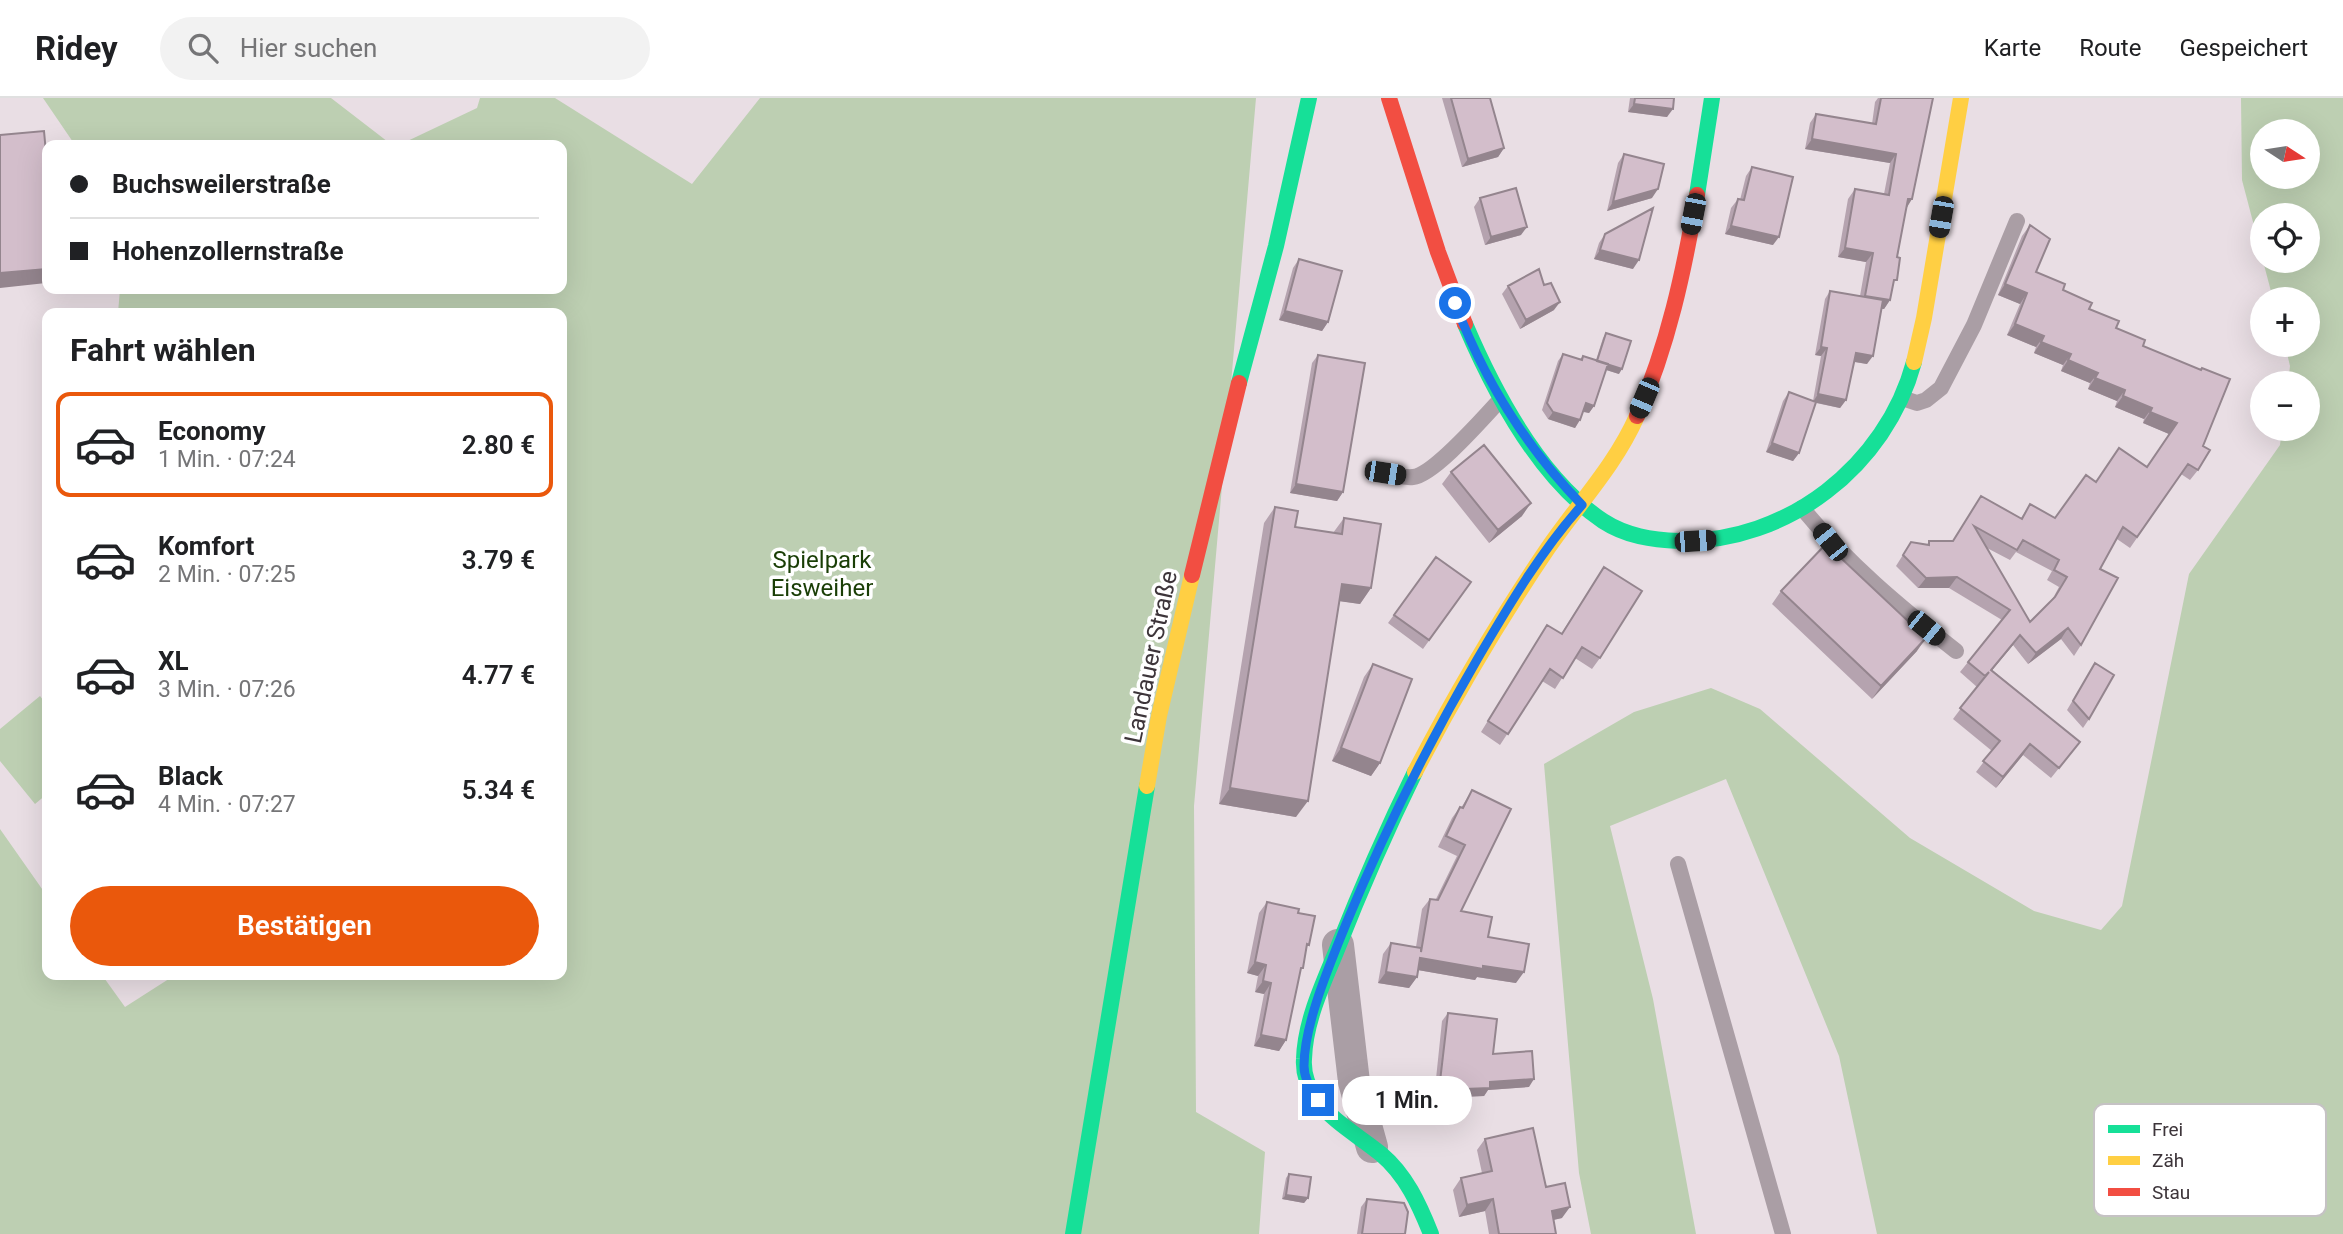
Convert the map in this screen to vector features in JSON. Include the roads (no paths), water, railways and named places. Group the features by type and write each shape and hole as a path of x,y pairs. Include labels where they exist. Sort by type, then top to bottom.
{"street":[{"name":"Landauer Straße","path":"1073,1234 1159,716 1223,442 1276,246 1309,98"},
{"path":"1389,98 1463,325 1500,400 1556,478 1582,505 1619,530 1644,537 1695,541 1749,533 1778,522 1802,508 1833,485 1871,450 1889,424 1902,398 1913,364 1961,98"},
{"path":"1431,1234 1415,1199 1392,1163 1335,1119 1307,1082 1304,1067 1316,1003 1398,805 1447,712 1547,548 1611,466 1652,381 1674,306 1712,98"},
{"path":"1338,945 1354,1082 1372,1147"}],"lane":[{"path":"1902,398 1917,403 1926,400 1941,388 1975,325 2017,221"},
{"path":"1385,473 1414,477 1423,473 1456,446 1500,400"},
{"path":"1802,508 1830,542 1875,584 1956,651"},
{"path":"1678,864 1783,1234"}],"park label":[{"name":"Spielpark Eisweiher","path":"822,574"}]}
